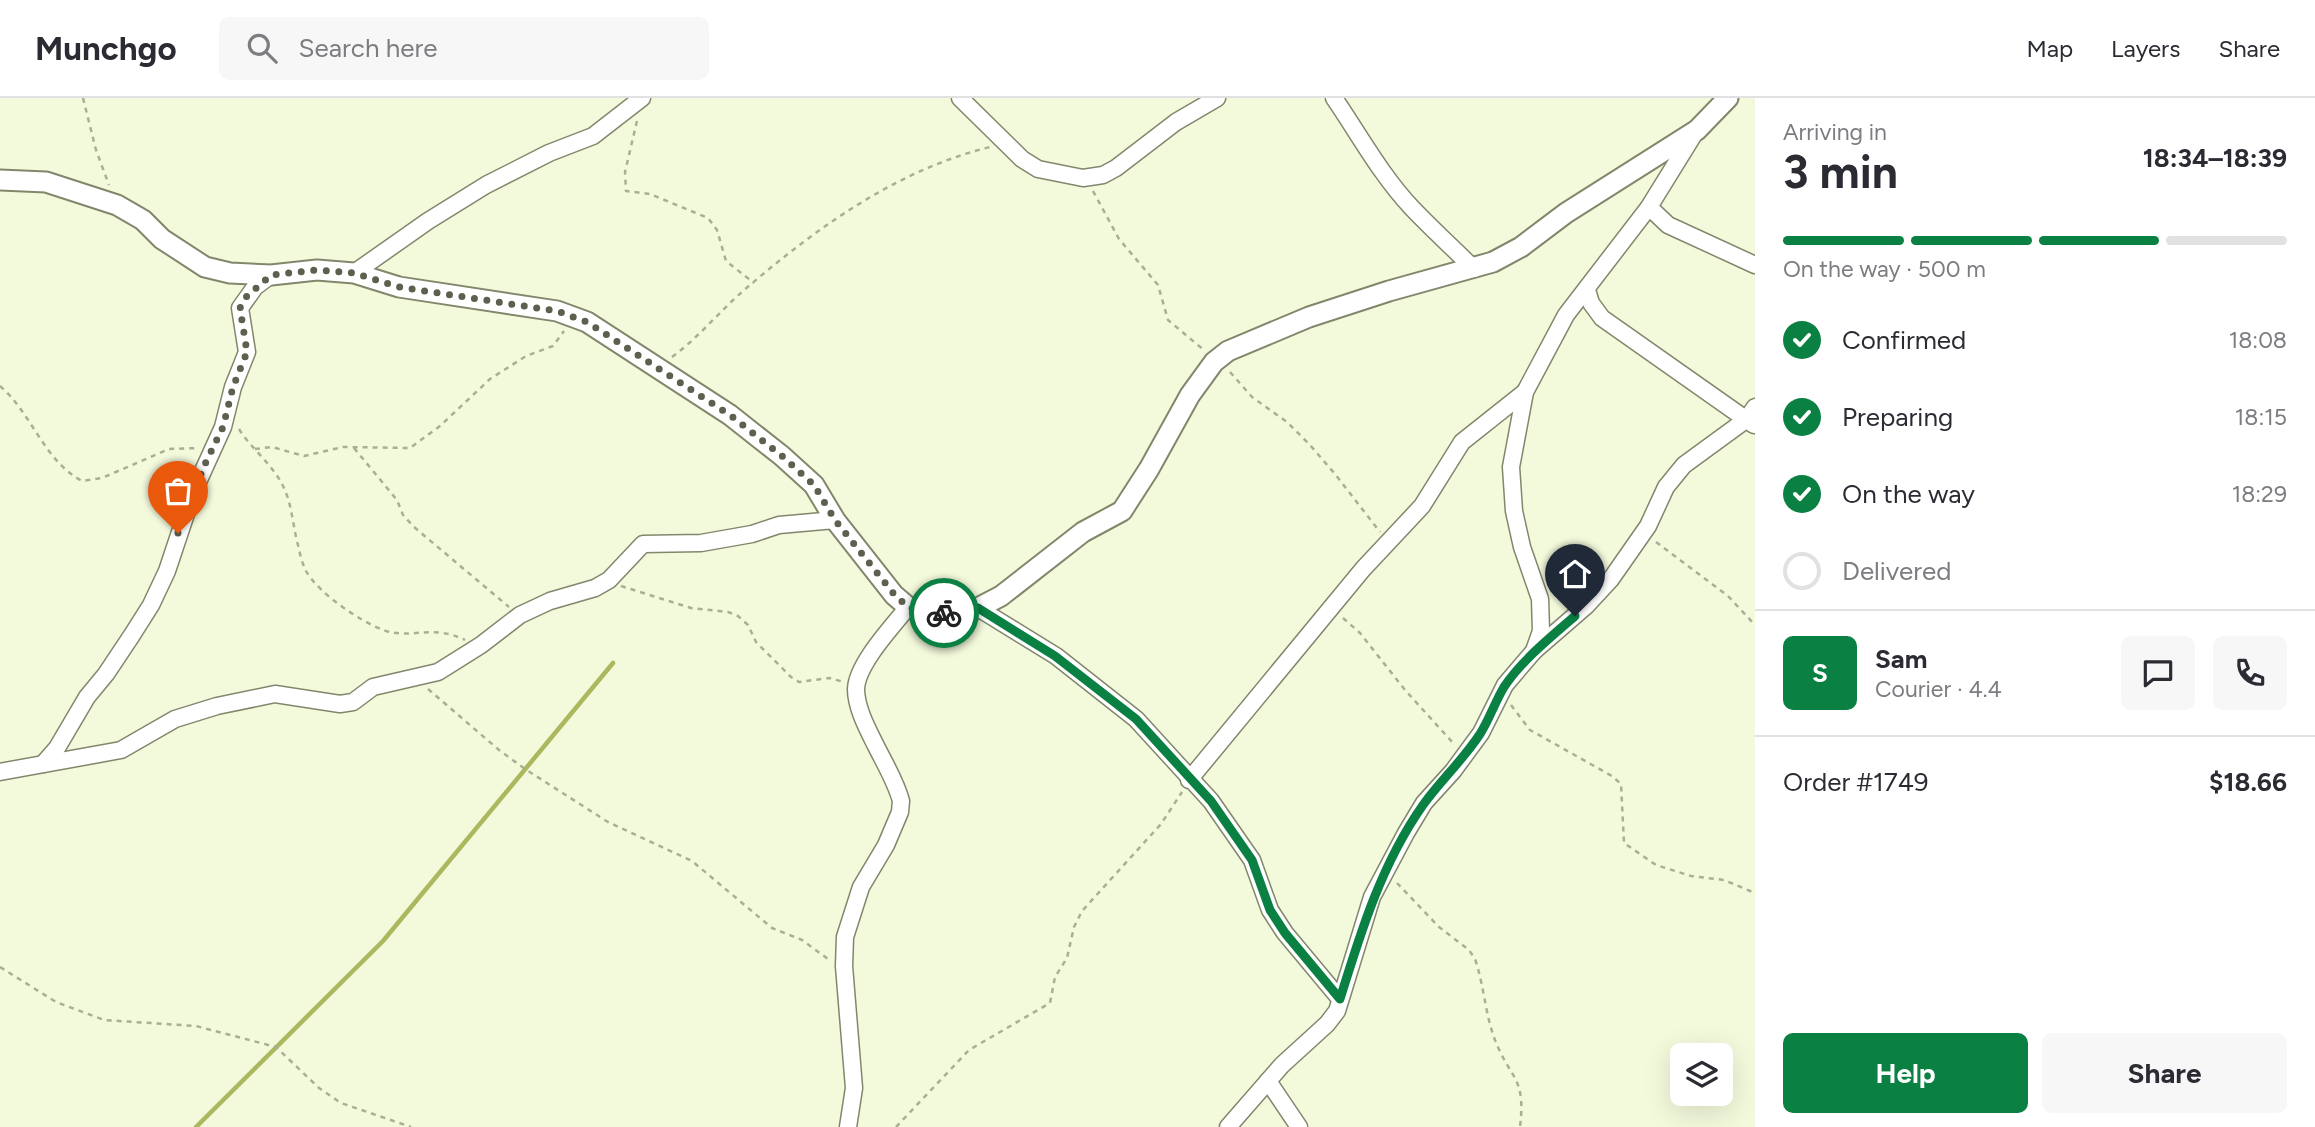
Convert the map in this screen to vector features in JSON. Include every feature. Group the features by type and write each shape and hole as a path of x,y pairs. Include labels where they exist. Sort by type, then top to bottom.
{"street":[{"path":"354,273 428,220 486,185 549,153 593,136 642,98"},
{"path":"960,98 1005,144 1038,169 1083,178 1103,175 1116,168 1176,122 1217,98"},
{"path":"1334,98 1394,187 1474,269"},
{"path":"1534,651 1541,631 1542,613 1514,512 1511,467 1525,391 1566,316 1649,207 1697,130 1728,98"},
{"path":"0,180 46,182 117,205 143,220 162,239 205,267 230,273 271,275 317,270 354,273 399,287 557,311 587,322 730,415 782,456 814,485 835,520 894,594 908,607 938,613 978,608 1001,596 1083,532 1122,510 1149,469 1190,395 1217,360 1247,341 1309,317 1389,291 1474,269 1521,247 1566,213 1697,130"},
{"path":"1649,207 1668,225 1755,265"},
{"path":"43,764 57,748 87,697 106,674 151,605 167,571 181,523 223,427 247,352 240,308 255,287 271,275"},
{"path":"1228,1127 1268,1081 1337,1011 1372,897 1424,803 1481,733 1505,685 1534,651 1586,606 1611,579 1643,533 1667,487 1684,465 1752,417 1602,317 1591,303 1587,290"},
{"path":"1189,779 1422,506 1462,442 1525,391"},
{"path":"0,772 121,750 174,719 217,705 275,694 340,704 353,702 373,687 421,677 453,664 520,615 550,601 595,588 609,580 643,544 701,543 752,534 792,522 835,520"},
{"path":"848,1127 854,1088 844,966 845,937 850,913 860,887 887,845 900,812 898,792 870,736 857,699 856,687 875,648 908,607"},
{"path":"978,608 1055,656 1136,719 1211,801 1252,860 1270,910 1285,933 1340,999"},
{"path":"1268,1081 1299,1127"}],"path":[{"path":"83,98 103,173 117,205"},
{"path":"638,117 625,172 626,191 650,194 708,218 717,230 726,261 754,283"},
{"path":"653,365 674,356 754,283 836,218 890,187 950,159 1005,144"},
{"path":"1083,178 1099,198 1119,239 1158,285 1168,320 1198,343 1252,397 1278,414 1310,445 1388,543"},
{"path":"256,449 272,447 304,456 353,447 410,448 439,426 490,379 526,356 554,346 573,317"},
{"path":"0,386 13,398 63,466 82,481 102,478 169,449 204,447 214,443"},
{"path":"228,407 246,440 274,469 285,490 302,561 313,581 355,616 387,631 404,634 433,630 453,634 481,645"},
{"path":"353,447 397,500 403,515 414,527 520,615"},
{"path":"1643,533 1728,596 1755,625"},
{"path":"609,580 628,590 691,608 728,612 738,616 748,625 756,642 791,677 806,682 830,678 856,687"},
{"path":"1331,611 1360,633 1405,690 1465,755"},
{"path":"421,677 427,688 441,701 525,769 608,822 692,861 772,928 802,940 820,955 844,966"},
{"path":"1505,685 1511,705 1519,719 1530,730 1612,776 1621,784 1624,843 1630,849 1656,865 1691,876 1724,880 1755,893"},
{"path":"896,1127 969,1051 1050,1003 1055,977 1067,958 1074,927 1082,911 1161,824 1189,779"},
{"path":"1388,869 1410,898 1439,927 1469,950 1475,959 1495,1041 1520,1086 1523,1102 1520,1127"},
{"path":"0,967 56,1002 104,1020 196,1027 276,1047 319,1088 341,1103 411,1127"}],"waterway":[{"path":"196,1127 383,941 613,663"}],"way so far":[{"path":"178,533 205,464 223,427 233,387 247,352 240,308 245,298 271,275 317,270 354,273 399,287 557,311 587,322 730,415 782,456 814,485 835,520 894,594 908,607 919,611 944,613"}],"route":[{"path":"944,613 978,608 1055,656 1136,719 1211,801 1252,860 1270,910 1285,933 1328,981 1340,999 1372,897 1424,803 1454,771 1481,733 1505,685 1518,673 1534,651 1575,616"}]}
